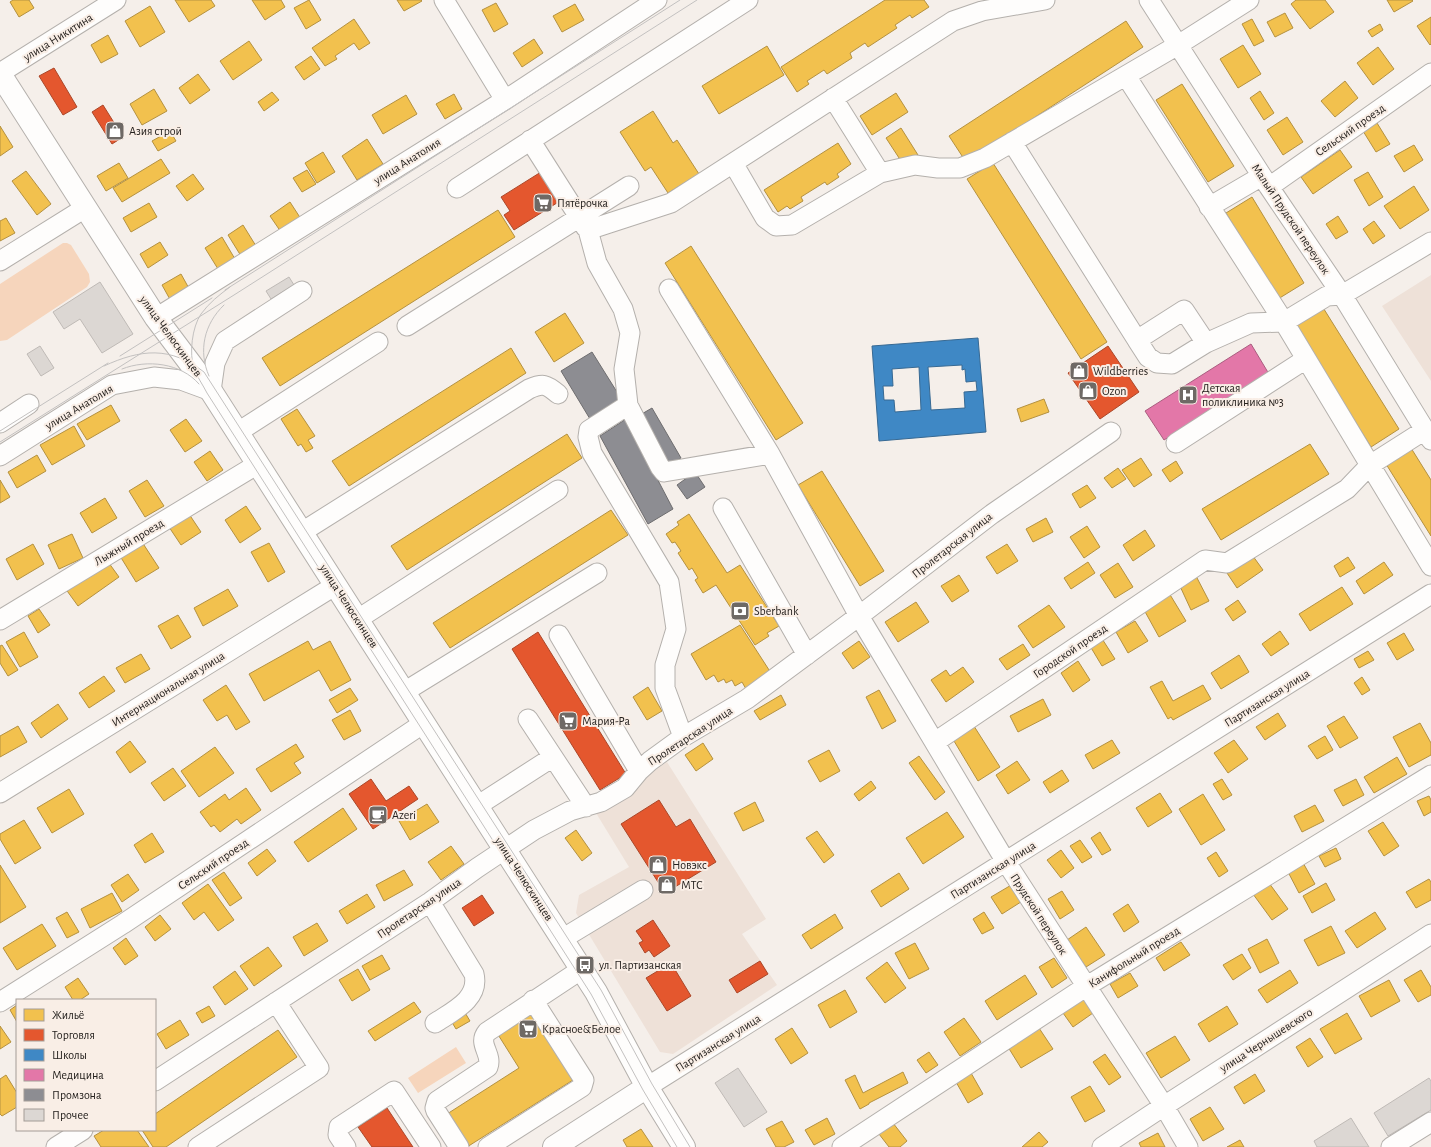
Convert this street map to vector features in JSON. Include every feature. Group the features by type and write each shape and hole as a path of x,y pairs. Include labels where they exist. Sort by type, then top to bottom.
{"main road":[{"name":"улица Челюскинцев","path":"0,74 84,208 156,318 211,391 238,432 582,969 647,1087 684,1147"},
{"name":"Партизанская улица","path":"563,1145 647,1087"}],"street":[{"name":"улица Никитина","path":"0,74 116,0"},
{"path":"444,0 505,100"},
{"name":"улица Анатолия","path":"156,318 505,100 657,0"},
{"path":"457,188 748,0"},
{"path":"584,224 671,204 953,20 982,12 1045,0"},
{"name":"Малый Прудской переулок","path":"1149,0 1266,182 1342,295 1428,435"},
{"path":"733,163 764,218 776,226 792,225 880,173 915,165 938,168 960,168 985,158 1178,45 1248,0"},
{"name":"Сельский проезд","path":"1209,207 1266,182 1431,73"},
{"path":"1126,76 1284,322 1431,566"},
{"path":"833,98 880,173"},
{"path":"530,140 584,224 597,263 623,309 630,333 624,369 628,405 660,467 664,472 770,454"},
{"path":"1012,142 1148,357 1157,363 1172,364 1206,343 1251,323 1284,322 1327,296 1342,295 1431,242"},
{"path":"407,326 584,224 629,186"},
{"path":"0,262 84,208"},
{"name":"Прудской переулок","path":"669,289 770,454 859,616 1006,862 1164,1106 1188,1147"},
{"path":"211,391 215,363 225,341 302,291"},
{"path":"1137,340 1184,310 1206,343"},
{"path":"238,432 378,342"},
{"path":"1176,443 1306,359"},
{"name":"улица Анатолия","path":"0,456 112,385 154,377 181,380 211,391"},
{"path":"302,532 528,389 539,385 548,386 558,394"},
{"path":"0,423 29,404"},
{"path":"628,405 589,430 588,437 592,453 669,582 676,629 665,665 665,688 684,737"},
{"name":"Пролетарская улица","path":"156,1080 430,902 534,830 570,811 601,802 625,788 639,771 650,761 684,737 747,699 859,616 992,514 1111,432"},
{"path":"1370,465 1428,435"},
{"name":"Лыжный проезд","path":"0,620 258,464"},
{"name":"Городской проезд","path":"935,742 1205,560 1226,563 1347,489 1370,465"},
{"path":"358,619 558,490"},
{"path":"723,508 807,654"},
{"path":"404,692 597,573"},
{"name":"Интернациональная улица","path":"0,793 336,585"},
{"name":"Партизанская улица","path":"647,1087 1431,594"},
{"path":"559,636 639,771"},
{"path":"528,719 586,807"},
{"name":"Сельский проезд","path":"0,1002 123,924 424,723"},
{"path":"477,806 553,758"},
{"name":"Канифольный проезд","path":"842,1147 1087,986 1431,774"},
{"path":"562,939 643,890"},
{"path":"430,902 474,974 475,980 475,985 470,998 435,1023"},
{"name":"улица Чернышевского","path":"1102,1147 1431,934"},
{"path":"533,1000 584,1080 584,1084 582,1087 473,1146 436,1111 437,1101 486,1070 490,1060 483,1042 485,1034 533,1000 582,969"},
{"path":"198,1147 319,1068 276,1002"},
{"path":"346,1147 338,1135 339,1127 394,1091 431,1147"},
{"path":"1391,1147 1431,1122"},
{"path":"56,1147 82,1137"}],"shaded area":[{"path":"63,243 71,245 89,274 90,282 87,287 7,340 0,341 0,284"},
{"path":"1431,275 1431,381 1382,306"},
{"path":"667,762 766,919 742,934 777,985 673,1054 660,1052 576,913 579,895 629,867 596,813 639,788 647,775"},
{"path":"456,1047 466,1063 418,1093 408,1078"}],"building: Жильё":[{"path":"13,0 29,0 34,8 19,17 10,2"},
{"path":"175,0 211,0 215,6 189,22"},
{"path":"252,0 281,0 285,7 265,20"},
{"path":"309,0 321,20 306,29 294,8"},
{"path":"397,0 421,0 422,1 404,11"},
{"path":"885,0 924,0 929,7 912,18 910,15 895,25 897,28 868,47 865,43 850,53 852,58 827,74 824,70 807,81 809,84 797,92 781,67"},
{"path":"1296,0 1325,0 1334,12 1310,29 1291,4"},
{"path":"1387,0 1412,0 1413,1 1394,12"},
{"path":"496,3 508,24 494,32 482,10"},
{"path":"575,4 584,20 562,32 553,16"},
{"path":"150,6 165,32 140,47 125,21"},
{"path":"1285,13 1293,28 1275,37 1267,22"},
{"path":"1431,17 1431,44 1430,45 1417,26"},
{"path":"354,19 370,43 359,50 354,43 335,56 337,59 325,66 312,48"},
{"path":"1252,19 1264,41 1254,46 1242,24"},
{"path":"1126,21 1143,47 966,162 949,136"},
{"path":"1380,24 1383,30 1372,37 1368,31"},
{"path":"108,35 118,54 101,63 91,45"},
{"path":"534,39 543,53 522,67 513,53"},
{"path":"249,41 262,60 233,80 220,61"},
{"path":"1243,45 1261,74 1238,88 1220,59"},
{"path":"767,46 784,75 719,114 702,86"},
{"path":"1378,47 1394,69 1373,85 1357,63"},
{"path":"311,56 320,69 304,80 295,67"},
{"path":"198,74 210,90 190,104 179,88"},
{"path":"1345,81 1358,98 1335,117 1321,101"},
{"path":"1182,84 1234,166 1208,182 1156,100"},
{"path":"154,89 167,111 142,125 130,104"},
{"path":"1260,91 1274,113 1264,120 1250,98"},
{"path":"272,92 279,100 264,111 258,102"},
{"path":"896,93 908,112 872,135 860,116"},
{"path":"454,94 462,109 445,119 436,104"},
{"path":"406,95 417,114 383,134 372,115"},
{"path":"653,111 673,143 677,140 699,174 668,193 651,167 645,171 620,132"},
{"path":"1287,117 1303,142 1283,155 1267,130"},
{"path":"1377,123 1390,144 1376,152 1363,131"},
{"path":"0,126 13,147 0,156"},
{"path":"901,128 918,155 903,164 886,138"},
{"path":"170,131 176,141 158,151 152,141"},
{"path":"367,139 383,164 357,180 342,156"},
{"path":"838,143 851,164 837,174 839,177 827,185 825,182 801,197 803,201 790,209 787,206 778,212 764,190"},
{"path":"1414,145 1423,160 1404,172 1394,156"},
{"path":"1340,150 1352,167 1313,194 1301,177"},
{"path":"323,152 335,172 317,183 305,163"},
{"path":"161,159 170,173 122,202 113,188"},
{"path":"119,163 128,178 106,191 97,176"},
{"path":"993,163 1107,342 1081,359 967,179"},
{"path":"307,170 316,184 302,192 293,178"},
{"path":"26,171 51,204 37,215 12,181"},
{"path":"1368,172 1383,197 1369,206 1354,180"},
{"path":"193,174 204,189 187,201 176,186"},
{"path":"1414,186 1429,210 1400,229 1384,206"},
{"path":"1252,197 1304,283 1278,299 1226,213"},
{"path":"290,202 301,219 281,232 270,216"},
{"path":"149,203 157,217 131,232 123,218"},
{"path":"498,210 515,237 280,386 262,358"},
{"path":"1338,216 1348,232 1336,239 1326,224"},
{"path":"6,218 15,233 0,241 0,221"},
{"path":"1374,221 1385,236 1373,244 1363,229"},
{"path":"243,225 256,246 241,256 228,235"},
{"path":"222,237 235,259 218,269 205,248"},
{"path":"160,242 168,255 148,268 140,254"},
{"path":"691,246 803,423 776,440 665,263"},
{"path":"181,274 191,292 172,303 162,285"},
{"path":"1322,306 1399,429 1371,447 1294,324"},
{"path":"565,313 584,343 554,362 535,332"},
{"path":"511,348 526,373 349,486 332,461"},
{"path":"1044,399 1049,412 1021,422 1017,409"},
{"path":"111,405 120,421 87,440 77,424"},
{"path":"297,409 315,436 308,440 313,448 306,452 301,444 298,446 281,419"},
{"path":"186,419 202,441 185,452 170,430"},
{"path":"74,426 85,446 52,465 40,445"},
{"path":"567,434 582,458 407,570 391,546"},
{"path":"1310,444 1329,474 1221,540 1202,509"},
{"path":"1411,448 1431,480 1431,536 1386,464"},
{"path":"210,451 223,470 207,481 194,462"},
{"path":"37,455 46,471 17,488 8,472"},
{"path":"1141,458 1152,475 1134,487 1122,470"},
{"path":"1176,461 1183,473 1170,482 1162,470"},
{"path":"1118,468 1126,479 1112,488 1104,478"},
{"path":"822,471 884,571 860,586 798,485"},
{"path":"0,480 10,497 0,503"},
{"path":"147,480 164,506 145,517 129,491"},
{"path":"1087,485 1096,498 1080,508 1072,494"},
{"path":"105,498 117,518 92,533 80,513"},
{"path":"246,506 261,529 240,543 225,520"},
{"path":"611,510 628,535 450,648 433,623"},
{"path":"189,514 201,532 181,545 169,527"},
{"path":"689,514 727,573 740,565 779,626 767,633 769,636 755,645 716,585 703,593 695,580 698,578 692,568 689,570 678,553 681,551 675,542 672,543 666,534 679,525 677,522"},
{"path":"1046,518 1053,532 1033,542 1026,529"},
{"path":"1087,526 1100,547 1084,558 1070,537"},
{"path":"1145,530 1155,546 1133,561 1123,545"},
{"path":"72,534 83,558 59,569 48,545"},
{"path":"142,542 159,568 136,582 120,556"},
{"path":"269,543 285,572 268,582 251,552"},
{"path":"33,544 44,564 17,580 6,559"},
{"path":"1007,544 1018,561 997,574 986,557"},
{"path":"1250,552 1263,570 1237,588 1225,570"},
{"path":"1348,557 1355,568 1340,577 1334,566"},
{"path":"106,559 119,577 78,606 65,588"},
{"path":"1088,562 1095,573 1071,589 1064,578"},
{"path":"1384,562 1393,575 1364,594 1356,581"},
{"path":"1118,563 1133,587 1115,598 1100,575"},
{"path":"959,575 969,591 952,602 941,586"},
{"path":"1196,576 1209,601 1191,610 1179,584"},
{"path":"1342,587 1353,604 1310,631 1299,614"},
{"path":"228,589 238,606 203,626 194,608"},
{"path":"1169,593 1186,621 1159,637 1143,608"},
{"path":"1238,600 1246,612 1233,621 1225,609"},
{"path":"916,602 929,622 898,642 885,622"},
{"path":"1049,605 1065,627 1033,648 1018,626"},
{"path":"39,609 50,625 38,633 28,616"},
{"path":"178,615 191,637 171,649 158,626"},
{"path":"1135,621 1148,641 1128,653 1116,632"},
{"path":"740,625 771,673 746,689 742,682 735,686 732,680 726,683 724,679 718,682 714,675 706,680 691,654"},
{"path":"1280,631 1289,644 1271,656 1262,644"},
{"path":"24,632 38,657 20,667 6,642"},
{"path":"1404,633 1414,650 1397,660 1387,643"},
{"path":"1099,634 1115,659 1102,666 1087,641"},
{"path":"308,641 313,650 330,641 351,680 331,691 319,670 264,701 249,674"},
{"path":"859,641 870,657 853,669 842,653"},
{"path":"1023,644 1030,655 1007,670 999,659"},
{"path":"2,645 18,670 8,676 0,663 0,646"},
{"path":"1368,651 1374,660 1359,668 1354,659"},
{"path":"141,654 150,669 125,683 116,668"},
{"path":"1239,655 1249,672 1221,689 1211,673"},
{"path":"1078,661 1090,680 1073,692 1061,673"},
{"path":"963,667 974,682 946,702 931,680 946,670 950,676"},
{"path":"104,676 115,691 89,708 79,693"},
{"path":"1362,677 1370,690 1362,695 1354,683"},
{"path":"1162,681 1173,701 1203,685 1211,699 1173,720 1171,717 1168,719 1150,687"},
{"path":"226,685 250,722 236,730 227,715 217,721 203,700"},
{"path":"648,687 662,711 647,720 633,697"},
{"path":"350,688 358,700 337,713 329,700"},
{"path":"879,690 896,721 882,729 866,697"},
{"path":"781,695 786,705 760,720 754,711"},
{"path":"1043,699 1051,715 1018,732 1010,716"},
{"path":"58,704 68,719 41,738 31,723"},
{"path":"350,710 361,731 344,740 332,720"},
{"path":"1278,713 1286,726 1265,740 1256,727"},
{"path":"1344,716 1358,738 1340,748 1327,726"},
{"path":"972,723 1000,767 978,781 951,736"},
{"path":"1420,723 1431,743 1431,755 1409,767 1393,737"},
{"path":"18,726 27,742 0,757 0,736"},
{"path":"1325,736 1333,750 1317,759 1308,746"},
{"path":"1112,740 1120,753 1093,769 1085,755"},
{"path":"1234,740 1248,759 1228,773 1214,753"},
{"path":"130,741 146,762 130,773 116,752"},
{"path":"703,743 713,759 696,771 685,755"},
{"path":"296,744 304,757 294,763 301,773 271,792 256,769"},
{"path":"215,747 234,773 199,797 181,771"},
{"path":"829,750 840,771 820,782 808,761"},
{"path":"919,756 945,792 935,800 909,763"},
{"path":"1397,757 1407,774 1374,793 1364,777"},
{"path":"1017,761 1030,780 1008,794 996,775"},
{"path":"173,768 186,786 164,801 151,783"},
{"path":"1062,770 1069,781 1050,793 1043,782"},
{"path":"1222,779 1232,795 1223,800 1213,784"},
{"path":"1356,779 1364,795 1343,806 1334,790"},
{"path":"871,781 876,788 859,801 854,794"},
{"path":"246,788 261,810 241,824 237,819 220,832 214,825 211,827 200,812 225,794 229,800"},
{"path":"69,789 84,814 52,833 37,808"},
{"path":"1160,793 1172,812 1148,827 1136,808"},
{"path":"1203,794 1225,830 1201,845 1179,809"},
{"path":"1429,796 1431,800 1431,812 1424,816 1417,801"},
{"path":"755,802 764,821 743,831 734,813"},
{"path":"427,804 439,822 410,840 399,821"},
{"path":"1315,805 1324,821 1302,832 1294,816"},
{"path":"343,808 357,829 308,862 294,842"},
{"path":"947,812 964,837 923,864 906,838"},
{"path":"24,820 41,848 15,864 0,839 0,834"},
{"path":"1383,822 1399,846 1384,856 1368,831"},
{"path":"576,830 592,853 582,861 565,838"},
{"path":"817,831 834,855 824,863 806,838"},
{"path":"1100,832 1111,850 1102,855 1091,838"},
{"path":"152,833 164,852 145,863 134,845"},
{"path":"1080,840 1092,857 1082,863 1070,846"},
{"path":"451,846 464,864 441,880 428,862"},
{"path":"1336,848 1341,859 1325,867 1319,856"},
{"path":"267,849 276,861 257,876 248,863"},
{"path":"1061,850 1074,868 1061,878 1047,860"},
{"path":"1216,852 1228,871 1219,877 1207,858"},
{"path":"1302,861 1315,884 1299,893 1287,870"},
{"path":"0,865 26,907 0,923"},
{"path":"404,870 413,885 384,901 376,885"},
{"path":"224,872 242,898 230,906 212,880"},
{"path":"899,873 909,889 881,907 871,891"},
{"path":"128,874 139,890 122,902 111,885"},
{"path":"1429,879 1431,882 1431,900 1416,908 1406,892"},
{"path":"1269,883 1288,909 1272,920 1253,894"},
{"path":"1326,883 1335,900 1312,913 1303,896"},
{"path":"208,884 234,920 218,931 204,912 194,920 182,903"},
{"path":"1013,884 1024,900 1002,914 991,897"},
{"path":"1062,891 1074,910 1060,919 1048,899"},
{"path":"112,893 122,911 90,928 81,909"},
{"path":"367,894 375,907 347,924 339,911"},
{"path":"1128,904 1139,922 1124,932 1113,914"},
{"path":"67,912 79,932 67,938 56,918"},
{"path":"984,912 994,928 982,934 973,919"},
{"path":"1375,912 1386,929 1357,948 1345,931"},
{"path":"835,914 843,928 811,949 802,935"},
{"path":"160,915 171,929 155,941 145,927"},
{"path":"317,923 328,941 304,956 293,937"},
{"path":"42,924 56,946 17,970 3,948"},
{"path":"1331,926 1345,953 1318,966 1304,940"},
{"path":"1086,927 1105,955 1086,967 1067,940"},
{"path":"126,938 138,956 125,965 113,948"},
{"path":"1267,939 1279,963 1260,973 1248,949"},
{"path":"1181,942 1190,955 1164,971 1156,958"},
{"path":"915,943 929,969 909,979 895,953"},
{"path":"268,947 282,966 254,986 240,966"},
{"path":"1242,954 1251,968 1233,980 1223,965"},
{"path":"382,955 390,969 370,980 362,966"},
{"path":"1054,958 1067,978 1052,988 1039,967"},
{"path":"887,962 906,988 885,1003 866,978"},
{"path":"358,969 370,990 352,1001 339,980"},
{"path":"1290,970 1298,983 1267,1003 1258,990"},
{"path":"1421,970 1431,987 1431,995 1418,1002 1404,980"},
{"path":"235,971 248,989 225,1005 213,987"},
{"path":"1130,973 1138,986 1118,998 1110,984"},
{"path":"1025,975 1037,994 997,1020 985,1001"},
{"path":"78,978 89,994 82,999 72,999 65,987"},
{"path":"1389,980 1400,1001 1371,1017 1359,996"},
{"path":"845,990 857,1012 830,1028 818,1005"},
{"path":"1083,999 1093,1013 1073,1027 1063,1013"},
{"path":"414,1002 421,1012 375,1041 368,1031"},
{"path":"16,1006 16,1020 10,1010"},
{"path":"209,1006 215,1016 202,1023 196,1013"},
{"path":"1227,1006 1238,1024 1209,1042 1198,1024"},
{"path":"528,1009 573,1080 467,1147 447,1114 519,1068 497,1033"},
{"path":"464,1011 470,1021 456,1029 450,1019"},
{"path":"1347,1013 1362,1039 1335,1054 1320,1029"},
{"path":"964,1018 981,1042 960,1056 944,1032"},
{"path":"180,1020 189,1035 166,1049 157,1034"},
{"path":"0,1026 11,1042 0,1049"},
{"path":"792,1028 808,1053 791,1064 775,1039"},
{"path":"1039,1028 1053,1049 1021,1068 1008,1047"},
{"path":"278,1030 297,1057 166,1147 153,1147 143,1131 156,1131 156,1113"},
{"path":"1175,1036 1190,1060 1161,1078 1146,1053"},
{"path":"1310,1038 1323,1057 1308,1067 1296,1047"},
{"path":"929,1052 938,1065 926,1073 917,1060"},
{"path":"1105,1054 1121,1077 1109,1085 1093,1062"},
{"path":"903,1072 908,1083 860,1109 845,1080 855,1075 863,1093"},
{"path":"971,1073 983,1094 968,1103 956,1082"},
{"path":"1255,1074 1265,1091 1244,1104 1234,1087"},
{"path":"6,1075 16,1091 16,1108 2,1116 0,1114 0,1079"},
{"path":"1090,1086 1105,1111 1085,1122 1071,1097"},
{"path":"1210,1107 1224,1129 1203,1141 1190,1119"},
{"path":"827,1118 835,1134 814,1145 805,1130"},
{"path":"782,1121 794,1142 784,1147 776,1147 766,1129"},
{"path":"893,1123 907,1141 900,1147 889,1147 879,1134"},
{"path":"641,1129 653,1147 627,1147 623,1140"},
{"path":"102,1131 138,1131 149,1147 101,1147 94,1136"},
{"path":"1039,1132 1048,1142 1042,1147 1022,1147"},
{"path":"1158,1133 1165,1147 1141,1147 1139,1143"},
{"path":"1240,1140 1244,1147 1227,1147"}],"building: Торговля":[{"path":"54,68 77,107 63,115 39,76"},
{"path":"103,105 123,137 112,144 92,112"},
{"path":"541,172 560,201 514,230 504,215 510,211 501,197"},
{"path":"1108,346 1139,392 1100,419 1068,373"},
{"path":"538,632 626,774 600,790 512,649"},
{"name":"Azeri","path":"371,779 386,801 409,786 418,799 373,829 349,794"},
{"path":"659,800 676,827 690,819 716,862 665,893 621,824"},
{"path":"482,895 494,913 474,926 462,908"},
{"path":"653,920 670,946 654,957 649,950 645,953 639,943 643,941 636,931"},
{"path":"760,961 768,974 737,993 729,980"},
{"path":"671,963 691,996 667,1011 646,978"},
{"path":"387,1108 413,1147 372,1147 358,1127"}],"building: Школы":[{"path":"978,338 986,432 879,441 872,346","holes":["962,365 962,370 965,369 966,382 976,381 977,391 964,392 965,408 931,410 928,367","919,367 921,410 895,412 894,400 884,400 883,386 893,386 892,369"]}],"building: Медицина":[{"path":"1251,344 1269,374 1164,440 1145,411"}],"building: Промзона":[{"path":"592,352 622,400 590,419 561,371"},
{"path":"652,408 681,458 669,465 640,415"},
{"path":"626,419 673,509 648,524 600,436"},
{"path":"695,472 705,487 687,499 677,485"}],"building: Прочее":[{"path":"289,277 294,285 271,299 266,291"},
{"path":"100,282 133,334 102,353 80,319 64,329 53,312"},
{"path":"40,346 54,368 41,376 27,354"},
{"path":"738,1068 767,1112 744,1127 715,1083"},
{"path":"1429,1078 1431,1081 1431,1110 1388,1136 1374,1113"},
{"path":"1351,1118 1369,1147 1317,1147 1314,1141"}],"tram line":[{"path":"225,290 680,0"},
{"path":"0,442 697,0"},
{"path":"230,287 207,306 195,326 192,341 192,362 198,378 591,994 643,1090 677,1147"},
{"path":"120,356 212,298"},
{"path":"209,376 204,357 205,338 217,312 224,305"},
{"path":"104,366 130,356 155,353 167,354 179,358 204,372 601,990 652,1084 690,1147"},
{"path":"0,431 108,363"},
{"path":"122,369 142,364 163,365 183,371 199,384"}],"place":[{"name":"Азия строй","path":"115,131"},
{"name":"Пятёрочка","path":"543,203"},
{"name":"Wildberries","path":"1079,371"},
{"name":"Ozon","path":"1088,391"},
{"name":"Детская поликлиника №3","path":"1188,395"},
{"name":"Sberbank","path":"740,611"},
{"name":"Мария-Ра","path":"568,721"},
{"name":"Azeri","path":"378,815"},
{"name":"Новэкс","path":"658,865"},
{"name":"МТС","path":"667,885"},
{"name":"ул. Партизанская","path":"585,965"},
{"name":"Красное&Белое","path":"528,1029"}]}
